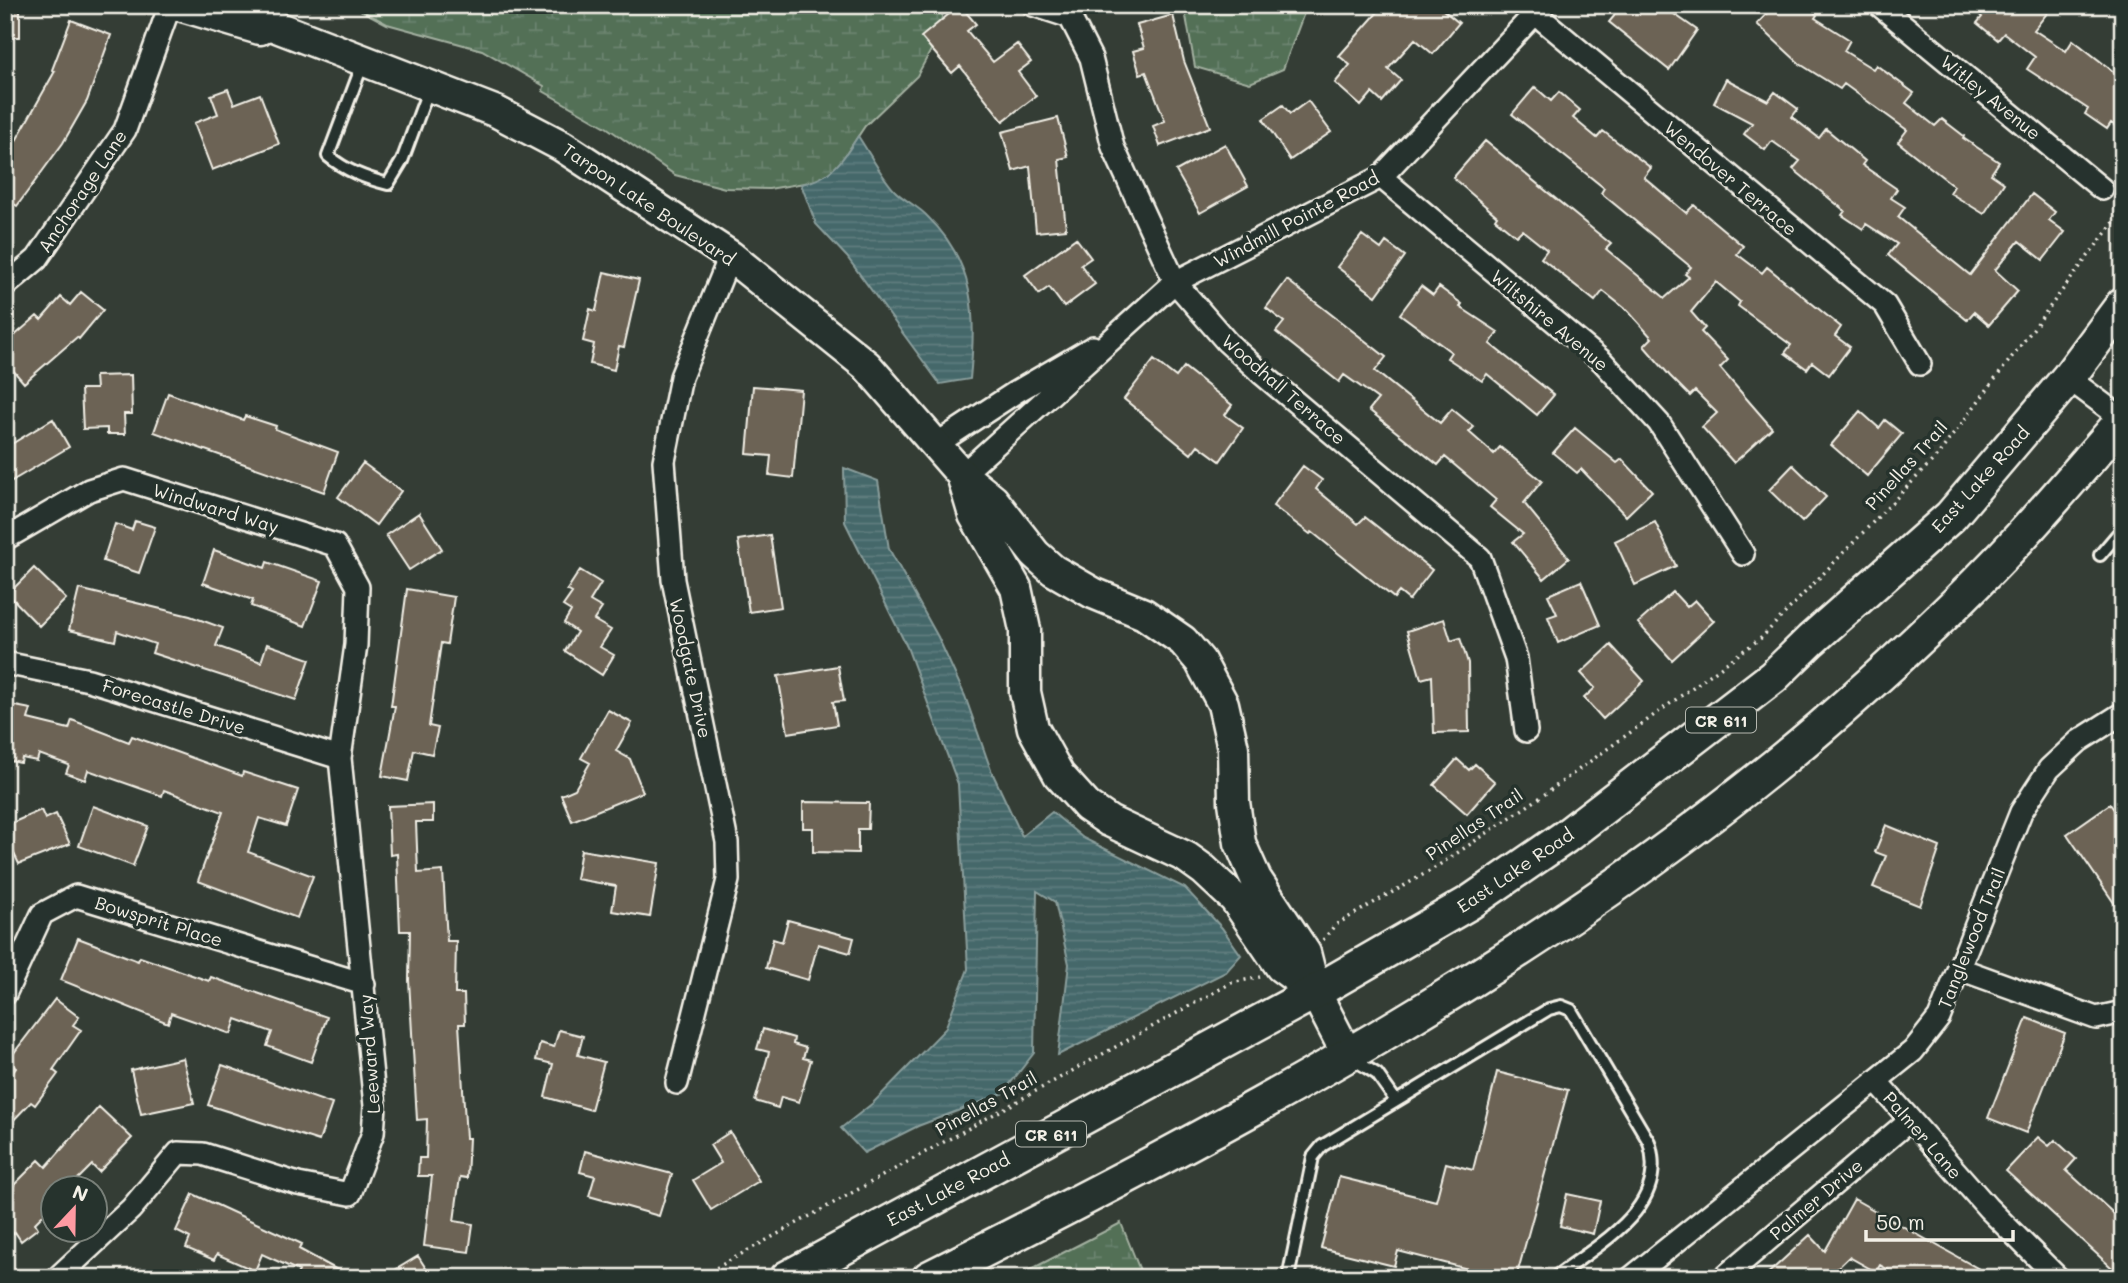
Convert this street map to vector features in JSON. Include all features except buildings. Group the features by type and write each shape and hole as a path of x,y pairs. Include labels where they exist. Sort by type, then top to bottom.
{"main road":[{"name":"East Lake Road","path":"787,1278 1315,992 1469,903 1565,837 1716,724 1773,677 1951,516 2068,378 2123,304"},
{"path":"929,1278 1348,1056 1592,901 1816,731 1994,565 2123,420"}],"street":[{"name":"Anchorage Lane","path":"5,286 37,259 125,130 170,5"},
{"name":"Tarpon Lake Boulevard","path":"179,5 259,29 274,26"},
{"name":"Tarpon Lake Boulevard","path":"238,5 261,13 274,26 498,112 562,146 730,256 867,366 962,475 993,500 1035,554 1053,570 1093,593 1153,620 1183,641 1214,684 1229,724 1240,843 1293,960"},
{"path":"1033,5 1074,11"},
{"name":"Witley Avenue","path":"1879,5 2102,189"},
{"name":"Windmill Pointe Road","path":"962,475 1175,282 1381,177 1535,8"},
{"name":"Wendover Terrace","path":"1535,8 1885,305 1920,364"},
{"name":"Woodhall Terrace","path":"1074,11 1091,58 1112,146 1175,282 1227,342 1253,366 1480,558 1516,658 1526,731"},
{"name":"Wiltshire Avenue","path":"1381,177 1602,361 1659,423 1743,554"},
{"name":"Woodgate Drive","path":"677,1083 728,880 727,842 673,580 664,461 681,377 730,256"},
{"name":"Windmill Pointe Road","path":"935,445 1016,392 1125,328"},
{"path":"2068,378 2123,420"},
{"name":"Tarpon Lake Boulevard","path":"962,475 974,515 1016,588 1025,630 1027,701 1033,728 1059,775 1080,800 1108,821 1186,857 1235,899 1293,960 1315,992 1348,1056"},
{"name":"Windward Way","path":"5,539 89,491 124,479 335,545 358,587 356,645"},
{"name":"Leeward Way","path":"57,1278 131,1209 178,1153 203,1154 298,1184 350,1194 373,1133 374,1106 340,758 356,645"},
{"name":"Forecastle Drive","path":"5,663 89,680 340,758"},
{"name":"Tanglewood Trail","path":"1631,1278 1913,1051 1939,1018 2021,812 2049,769 2079,741 2123,713"},
{"name":"Bowsprit Place","path":"5,994 42,915 76,896 364,984"},
{"path":"1960,969 2096,1018 2123,1012"},
{"name":"Palmer Lane","path":"1877,1082 1988,1208 2058,1278"},
{"name":"Palmer Drive","path":"1723,1278 1910,1120"}],"lane":[{"path":"364,61 328,156 343,168 372,180 388,184 402,161 430,86"},
{"path":"2100,555 2123,528"},
{"path":"1288,1278 1312,1157 1322,1146 1549,1009 1561,1006 1571,1010 1649,1142 1655,1161 1654,1174 1634,1217 1554,1278"},
{"path":"1348,1056 1377,1074 1396,1101"}],"path":[{"name":"Pinellas Trail","path":"698,1278 1231,983 1266,976 1293,960 1319,944 1335,925 1433,869 1517,813 1761,638 1937,456 2123,210"}],"green space":[{"path":"351,5 945,5 936,41 917,76 865,126 837,168 816,181 769,189 725,188 675,175 606,127 543,91 544,86 482,50 387,24"},
{"path":"1184,5 1307,5 1283,69 1250,83 1195,67"},
{"path":"1121,1223 1143,1278 1014,1278"}],"water":[{"path":"858,136 894,190 927,216 955,252 964,272 972,312 970,379 940,384 847,257 816,224 801,184 828,173"},
{"path":"844,468 878,481 889,549 938,637 965,696 991,770 1022,836 1052,812 1083,838 1185,888 1222,928 1241,955 1226,972 1058,1055 1069,964 1055,902 1037,891 1034,1053 1002,1094 918,1126 864,1153 841,1128 873,1103 945,1029 968,969 958,784 907,647 845,522"}]}
